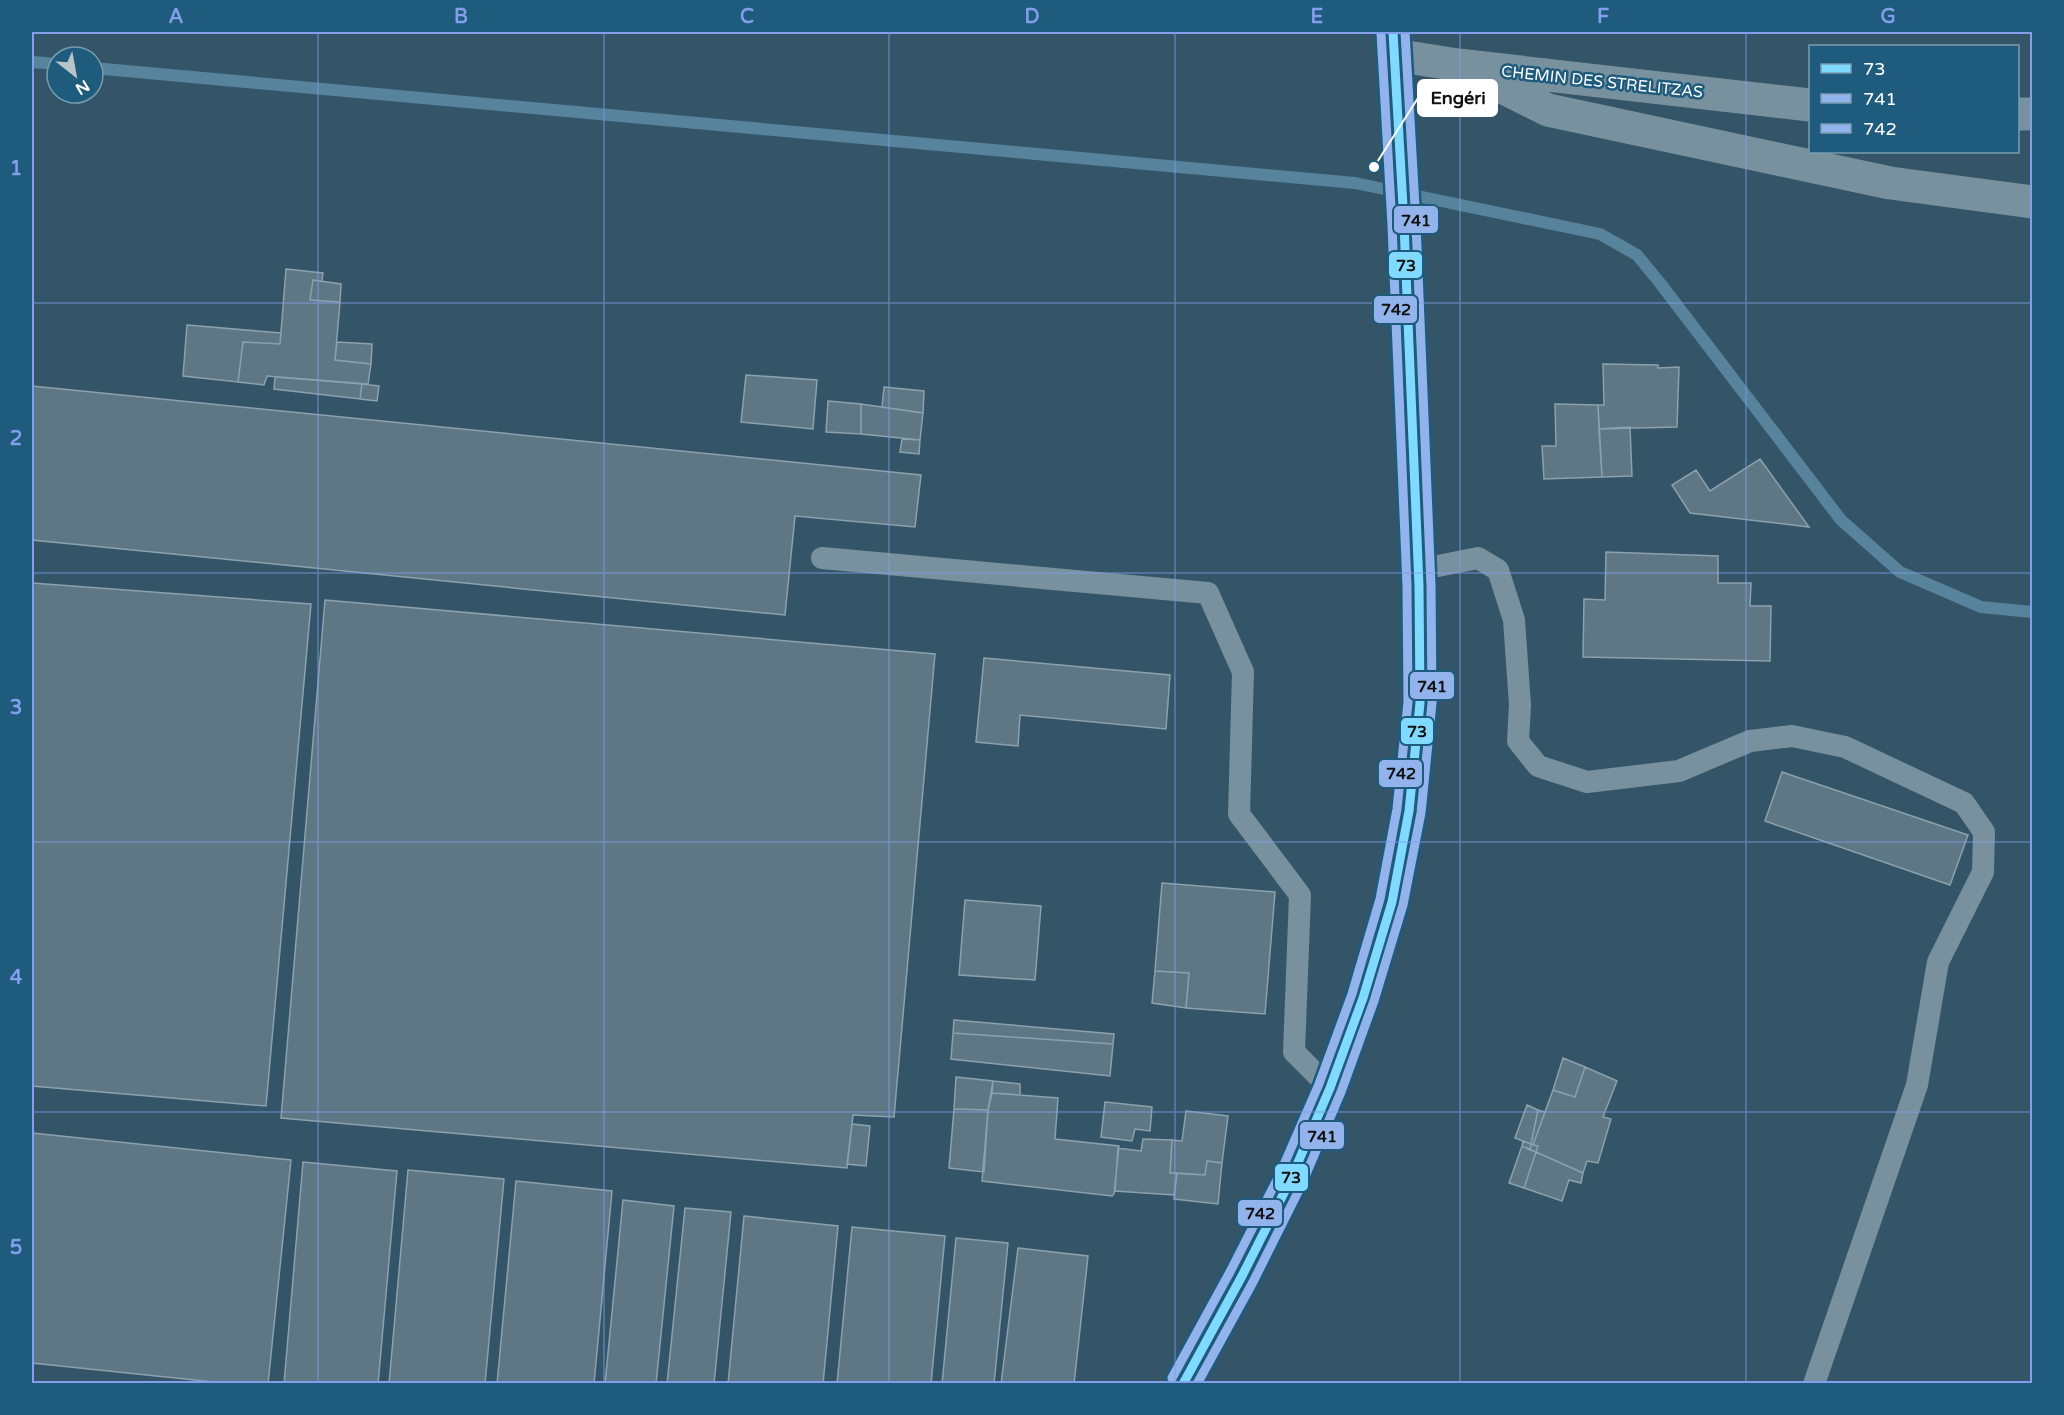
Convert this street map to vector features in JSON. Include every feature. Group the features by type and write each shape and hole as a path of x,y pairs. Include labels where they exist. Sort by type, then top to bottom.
{"main road":[{"path":"1183,1383 1242,1276 1290,1181 1330,1088 1363,998 1392,902 1409,811 1420,703 1418,570 1394,43"}],"street":[{"name":"CHEMIN DES STRELITZAS","path":"1394,43 1458,65 1809,105"},
{"path":"1458,65 1548,110 1890,183 2032,202"}],"lane":[{"path":"822,558 1208,593 1243,672 1239,814 1300,895 1294,1052 1330,1088"},
{"path":"1418,570 1478,558 1498,570 1514,620 1520,705 1518,741 1538,766 1587,782 1679,771 1750,741 1792,736 1845,747 1964,803 1984,832 1983,872 1938,963 1917,1085 1814,1383"}],"building":[{"path":"286,269 323,273 322,281 313,280 310,300 340,302 335,360 371,364 368,384 267,376 264,385 238,382 243,342 280,344"},
{"path":"313,280 341,284 340,302 310,300"},
{"path":"187,325 281,333 280,344 243,342 238,382 183,376"},
{"path":"337,342 372,344 371,364 335,360"},
{"path":"1603,364 1658,365 1658,368 1679,367 1677,427 1599,429 1598,405 1604,405"},
{"path":"746,375 817,380 813,429 741,422"},
{"path":"275,377 362,384 360,399 274,389"},
{"path":"362,384 379,386 377,401 360,399"},
{"path":"32,386 921,475 915,527 795,516 785,615 32,540"},
{"path":"884,387 924,391 923,413 882,407"},
{"path":"828,401 861,404 861,434 826,432"},
{"path":"861,404 923,413 920,440 861,434"},
{"path":"1555,404 1598,405 1602,477 1544,479 1542,446 1556,446"},
{"path":"1630,427 1632,476 1602,477 1599,429"},
{"path":"902,439 920,440 919,454 900,452"},
{"path":"1760,459 1809,527 1690,513 1672,485 1696,470 1710,491"},
{"path":"1606,552 1718,556 1718,583 1751,583 1750,606 1771,606 1770,661 1583,657 1584,599 1605,600"},
{"path":"32,583 311,604 266,1106 32,1086"},
{"path":"325,600 935,654 894,1117 853,1115 847,1168 281,1118"},
{"path":"984,658 1170,675 1166,729 1020,715 1018,746 976,742"},
{"path":"1782,772 1968,835 1950,885 1765,821"},
{"path":"1162,883 1275,892 1265,1014 1186,1008 1189,973 1155,971"},
{"path":"965,900 1041,906 1035,980 959,975"},
{"path":"1155,971 1189,973 1186,1008 1152,1003"},
{"path":"954,1020 1114,1034 1113,1044 953,1033"},
{"path":"953,1033 1113,1044 1110,1076 951,1059"},
{"path":"1563,1058 1585,1067 1575,1097 1553,1090"},
{"path":"1585,1067 1617,1081 1603,1117 1611,1119 1598,1163 1587,1161 1583,1173 1536,1152 1538,1146 1533,1145 1553,1090 1575,1097"},
{"path":"956,1077 993,1081 988,1110 954,1109"},
{"path":"993,1081 1020,1084 1020,1095 992,1093"},
{"path":"992,1093 1058,1098 1055,1139 1119,1146 1114,1194 1112,1196 982,1181 988,1110"},
{"path":"1105,1102 1152,1107 1150,1131 1135,1129 1132,1141 1101,1137"},
{"path":"1527,1105 1538,1110 1531,1144 1515,1138"},
{"path":"954,1109 988,1110 984,1172 949,1168"},
{"path":"1538,1110 1545,1112 1533,1145 1531,1144"},
{"path":"1186,1111 1228,1116 1222,1163 1207,1161 1205,1175 1170,1173 1172,1140 1182,1141"},
{"path":"852,1124 870,1126 866,1166 847,1164"},
{"path":"32,1133 291,1160 268,1384 233,1384 32,1363"},
{"path":"1143,1139 1172,1140 1170,1173 1177,1173 1174,1195 1115,1191 1118,1148 1141,1151"},
{"path":"1523,1141 1531,1144 1530,1150 1522,1146"},
{"path":"1531,1144 1538,1146 1536,1152 1530,1150"},
{"path":"1522,1146 1536,1152 1524,1188 1509,1183"},
{"path":"1536,1152 1583,1173 1581,1183 1569,1180 1562,1201 1524,1188"},
{"path":"1207,1161 1222,1163 1218,1204 1174,1199 1177,1173 1205,1175"},
{"path":"303,1162 397,1171 378,1384 284,1384"},
{"path":"408,1170 504,1179 485,1384 389,1384"},
{"path":"516,1181 612,1191 594,1384 497,1384"},
{"path":"623,1200 674,1206 656,1384 605,1384"},
{"path":"685,1208 731,1212 714,1384 667,1384"},
{"path":"744,1216 838,1226 823,1384 728,1384"},
{"path":"852,1227 945,1236 931,1384 837,1384"},
{"path":"956,1238 1008,1243 994,1384 942,1384"},
{"path":"1018,1248 1088,1256 1074,1384 1001,1384"}],"waterway":[{"path":"32,62 45,63"},
{"path":"105,69 1355,183 1600,234 1637,255 1841,520 1900,572 1981,607 2032,612"}],"transit line":[{"name":"73","path":"1183,1384 1242,1276 1290,1181 1330,1088 1363,998 1392,902 1409,811 1420,703 1419,586 1404,224 1393,32"},
{"name":"741","path":"1197,1384 1253,1282 1301,1186 1341,1092 1374,1001 1403,905 1421,813 1432,703 1431,586 1416,224 1405,32"},
{"name":"742","path":"1172,1378 1279,1176 1319,1084 1352,994 1380,899 1397,809 1408,702 1407,586 1392,225 1381,33"}],"place":[{"name":"Engéri","path":"1374,167"}]}
